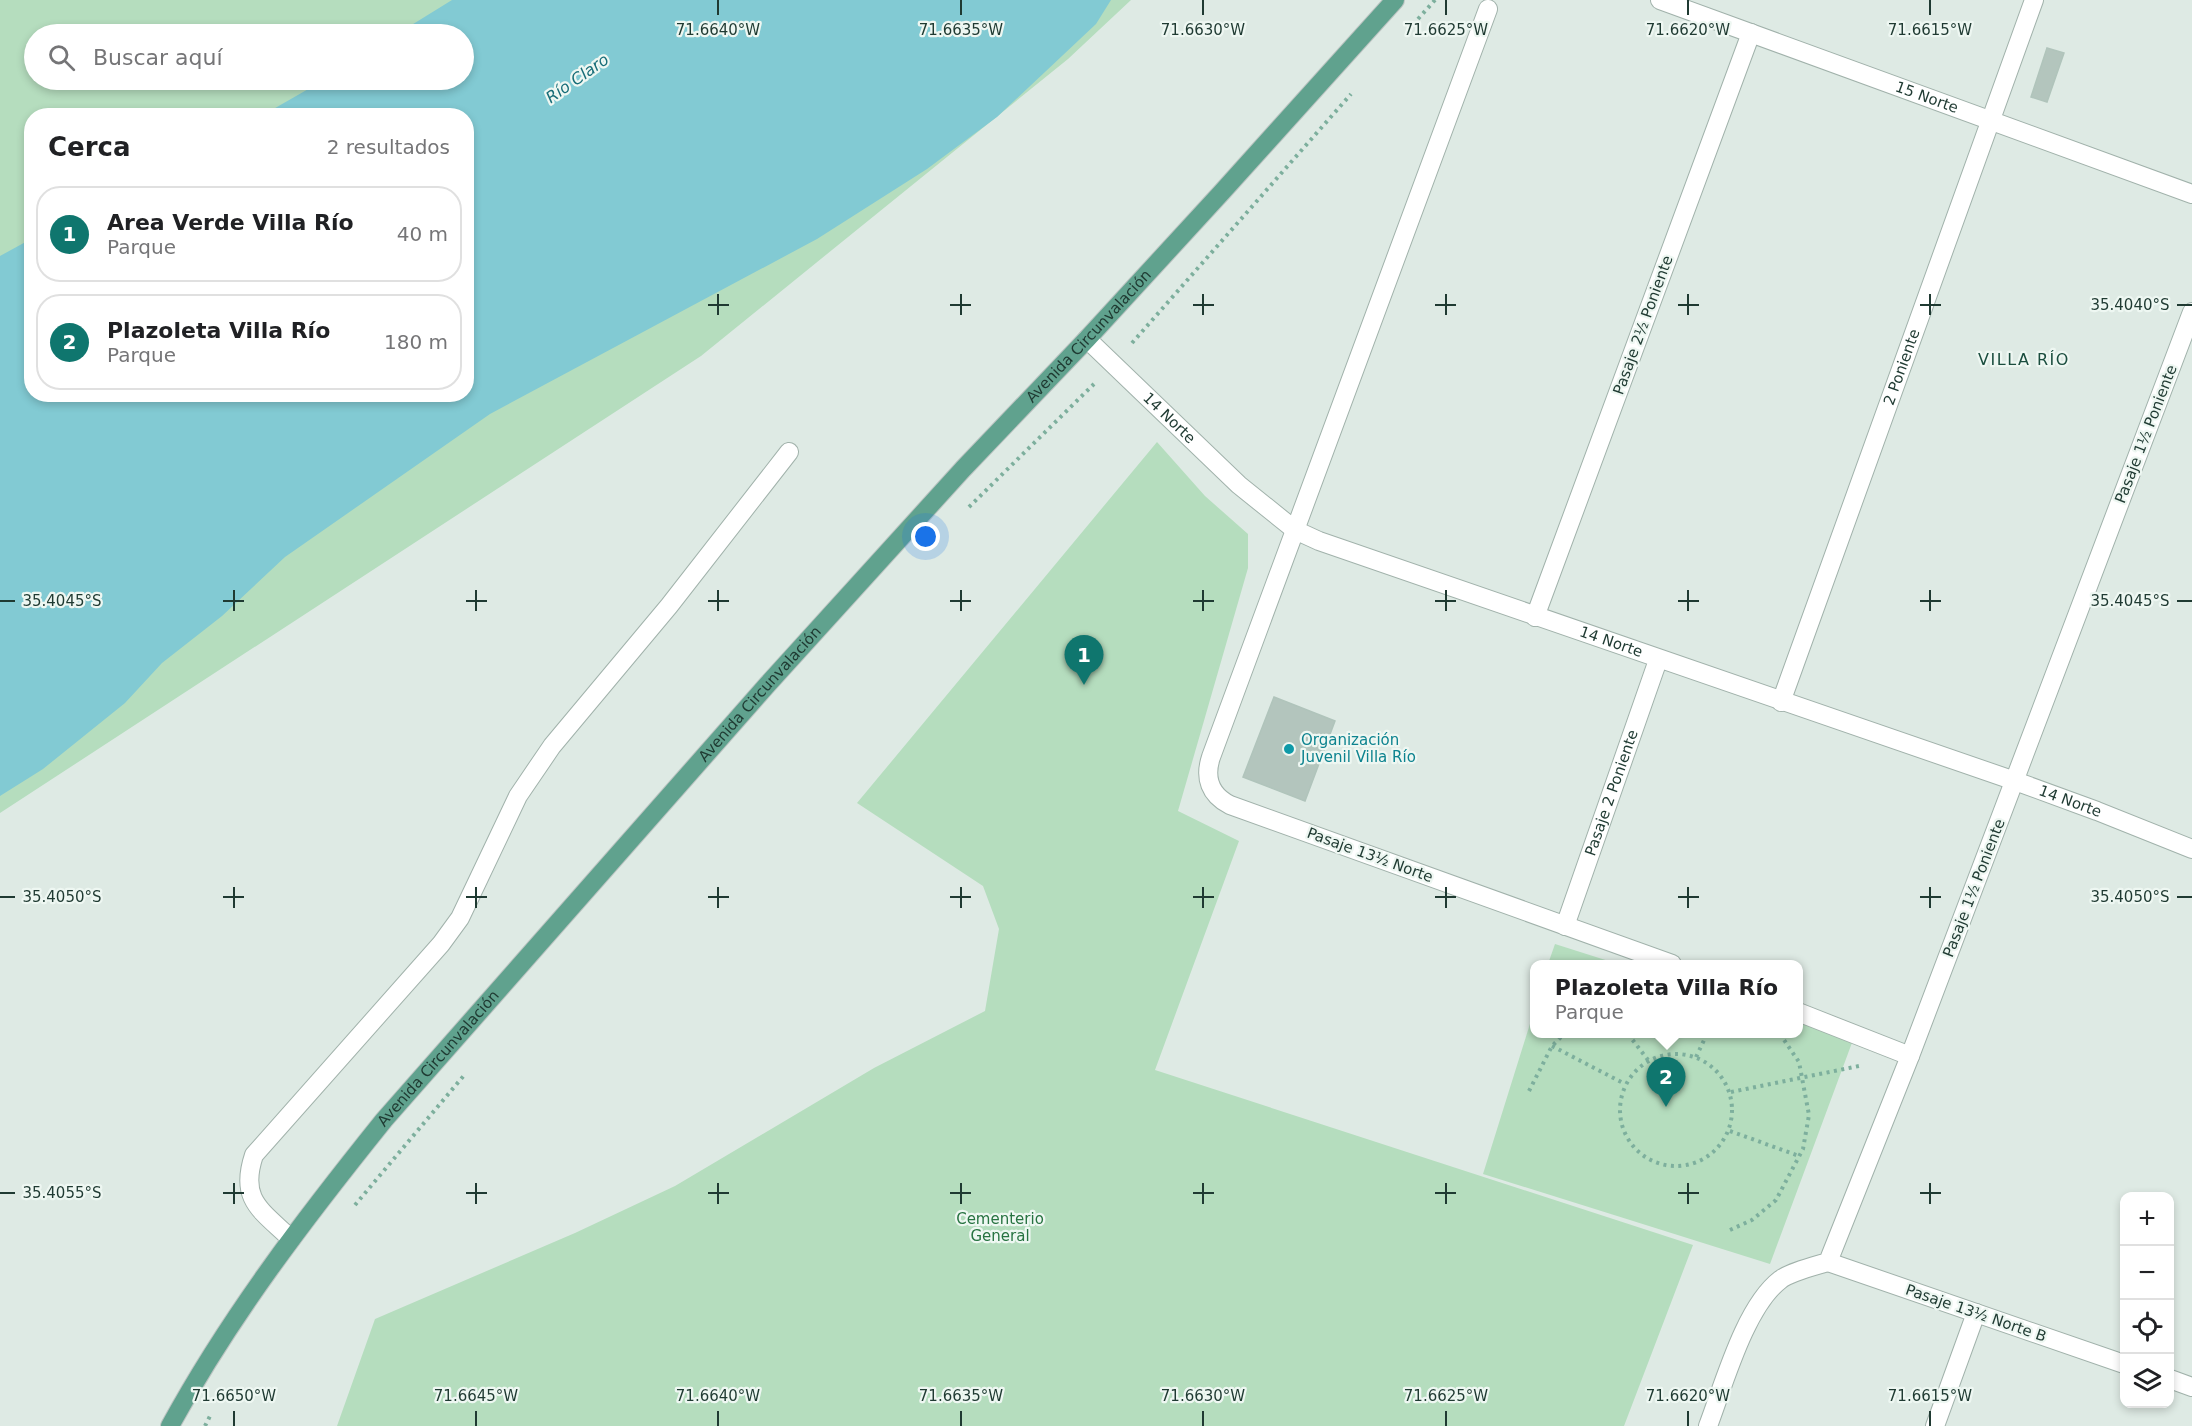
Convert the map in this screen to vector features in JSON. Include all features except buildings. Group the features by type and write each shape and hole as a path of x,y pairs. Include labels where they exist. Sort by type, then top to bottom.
{"main road":[{"name":"Avenida Circunvalación","path":"170,1426 207,1361 247,1299 384,1120 767,685 963,469 1087,339 1395,0"}],"street":[{"name":"15 Norte","path":"1660,0 2192,194"},
{"name":"2 Poniente","path":"1781,702 2034,0"},
{"path":"1295,530 1488,9"},
{"name":"Pasaje 2½ Poniente","path":"1535,617 1750,33"},
{"name":"Pasaje 1½ Poniente","path":"1828,1262 1910,1056 2192,312"},
{"name":"14 Norte","path":"1087,339 1239,485 1295,530 1319,541 1658,660 2015,781 2192,849"},
{"path":"291,1239 258,1207 248,1191 248,1172 254,1155 441,944 460,918 518,796 552,746 669,606 789,452"},
{"name":"Pasaje 13½ Norte","path":"1295,530 1208,767 1207,776 1210,786 1222,801 1660,960"},
{"name":"Pasaje 2 Poniente","path":"1565,926 1658,660"},
{"path":"1803,1014 1910,1056"},
{"path":"1708,1426 1745,1329 1762,1300 1781,1279 1828,1262"},
{"name":"Pasaje 13½ Norte B","path":"1828,1262 2120,1363"},
{"path":"1935,1426 1977,1313"},
{"path":"2174,1382 2192,1387"}],"path":[{"path":"1413,25 1435,0"},
{"path":"964,512 1113,365 1352,93"},
{"path":"1528,1091 1552,1046 1560,1038"},
{"path":"1631,1038 1648,1060"},
{"path":"1696,1057 1705,1038"},
{"path":"1730,1230 1752,1220 1776,1200 1803,1149 1809,1115 1802,1077 1799,1062 1782,1038"},
{"path":"1552,1046 1624,1084"},
{"path":"1682,1053 1696,1057 1706,1062 1724,1080 1731,1092 1733,1104 1730,1131 1716,1152 1693,1165 1662,1166 1642,1157 1624,1134 1619,1104 1624,1084 1629,1076 1648,1060 1682,1053"},
{"path":"1731,1092 1910,1056"},
{"path":"352,1209 468,1071"},
{"path":"1730,1131 1799,1156"},
{"path":"205,1426 215,1407"}],"green space":[{"path":"0,0 1131,0 1068,59 701,356 0,813"},
{"name":"Cementerio General","path":"1157,442 1205,496 1248,534 1248,568 1178,811 1239,841 1155,1070 1693,1245 1624,1426 337,1426 375,1319 575,1233 675,1186 874,1068 985,1011 999,929 983,886 857,803"},
{"path":"1555,944 1605,960 1549,960"},
{"path":"1530,1024 1530,1038 1803,1038 1803,1024 1853,1040 1770,1264 1483,1174"}],"water":[{"name":"Río Claro","path":"452,0 1111,0 1096,24 997,117 927,169 817,239 490,414 285,557 222,616 162,663 125,703 43,769 0,796 0,256 24,243 24,402 474,402 474,108 275,108 307,90 474,90 474,24 413,24"}],"place":[{"name":"Area Verde Villa Río","path":"1084,685"},
{"name":"Organización Juvenil Villa Río","path":"1289,749"},
{"name":"Plazoleta Villa Río","path":"1666,1107"}],"district":[{"name":"VILLA RÍO","path":"2024,359"}]}
